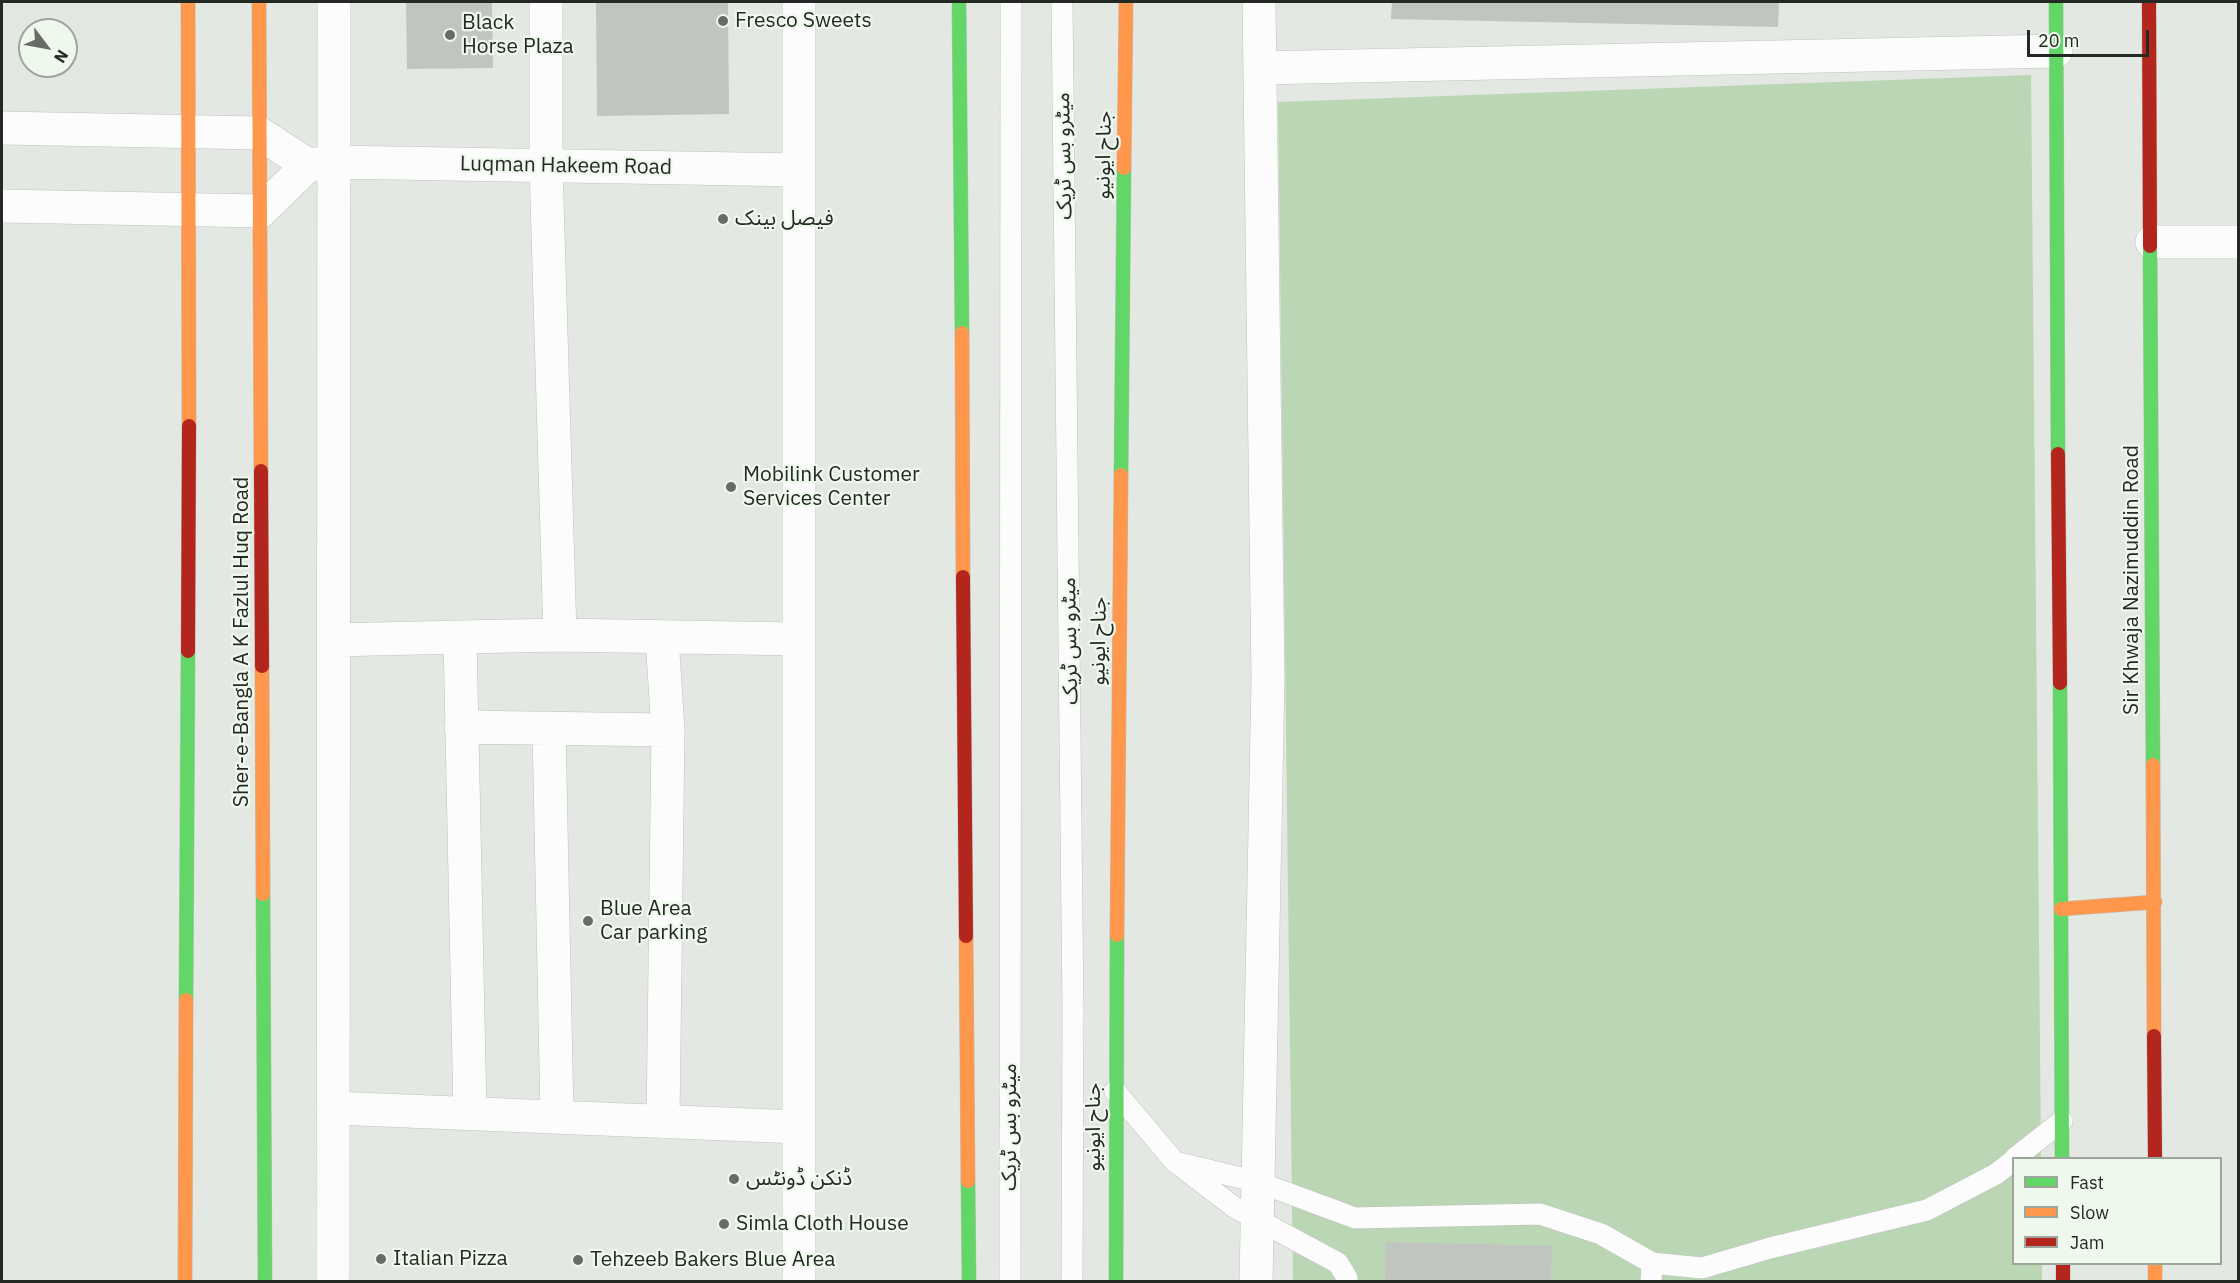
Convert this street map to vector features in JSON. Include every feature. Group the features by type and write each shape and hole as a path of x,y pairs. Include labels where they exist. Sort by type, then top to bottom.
{"main road":[{"path":"185,1281 190,210 188,2"},
{"name":"Sher-e-Bangla A K Fazlul Huq Road","path":"259,2 265,1281"},
{"path":"959,2 969,1281"},
{"name":"جناح ایونیو","path":"1116,1281 1115,1090 1126,2"},
{"path":"2056,2 2062,1157"},
{"name":"Sir Khwaja Nazimuddin Road","path":"2149,2 2155,1157"},
{"path":"2061,909 2154,902"},
{"path":"2063,1265 2063,1281"},
{"path":"2155,1265 2155,1281"}],"street":[{"path":"333,1281 333,640 321,164 334,2"},
{"path":"546,2 546,165 560,635"},
{"path":"799,2 799,1281"},
{"path":"1256,1281 1268,679 1259,2"},
{"path":"1260,68 2056,51"},
{"path":"2,128 259,133 321,164"},
{"path":"2,206 261,211 321,164"},
{"name":"Luqman Hakeem Road","path":"321,164 546,165 799,170"},
{"path":"2152,242 2238,242"},
{"path":"333,640 560,635 799,639"},
{"path":"460,637 470,1113"},
{"path":"662,638 668,730 663,1122"},
{"path":"461,727 668,730"},
{"path":"549,728 557,1117"},
{"path":"333,1108 799,1127"}],"lane":[{"name":"میٹرو بس ٹریک","path":"1010,1281 1011,2"},
{"name":"میٹرو بس ٹریک","path":"1062,2 1073,986 1072,1281"},
{"path":"1115,1090 1175,1162 1234,1207 1338,1263 1347,1281"},
{"path":"2017,1157 2062,1121"},
{"path":"1175,1162 1258,1182 1355,1218 1540,1214 1601,1234 1651,1272 1702,1268 1781,1245 1927,1210 1996,1174 2012,1161"}],"green space":[{"path":"2031,75 2041,1157 2012,1157 2012,1265 2042,1265 2042,1281 1293,1281 1278,102"}],"building":[{"name":"Black Horse Plaza","path":"406,2 492,2 493,68 407,69"},
{"path":"596,2 728,2 729,114 597,116"},
{"path":"1392,2 1779,2 1778,27 1391,19"},
{"path":"1386,1242 1552,1246 1551,1282 1385,1282"}],"traffic: fast":[{"path":"959,2 962,333"},
{"path":"2056,2 2058,454"},
{"path":"1121,475 1124,168"},
{"path":"2150,246 2153,765"},
{"path":"186,1000 188,651"},
{"path":"2060,683 2062,1157"},
{"path":"263,894 265,1282"},
{"path":"1116,1282 1117,935"},
{"path":"968,1181 969,1282"}],"traffic: slow":[{"path":"188,2 189,426"},
{"path":"259,2 261,471"},
{"path":"1124,168 1126,2"},
{"path":"962,333 963,577"},
{"path":"1117,935 1121,475"},
{"path":"262,666 263,894"},
{"path":"2153,765 2154,1036"},
{"path":"2061,909 2155,902"},
{"path":"966,936 968,1181"},
{"path":"185,1282 186,1000"},
{"path":"2155,1265 2155,1282"}],"traffic: jam":[{"path":"2149,2 2150,246"},
{"path":"188,651 189,426"},
{"path":"2058,454 2060,683"},
{"path":"261,471 262,666"},
{"path":"963,577 966,936"},
{"path":"2154,1036 2155,1157"},
{"path":"2063,1265 2063,1282"}],"place":[{"name":"Fresco Sweets","path":"723,21"},
{"name":"Black Horse Plaza","path":"450,35"},
{"name":"فیصل بینک","path":"723,219"},
{"name":"Mobilink Customer Services Center","path":"731,487"},
{"name":"Blue Area Car parking","path":"588,921"},
{"name":"ڈنکن ڈونٹس","path":"734,1179"},
{"name":"Simla Cloth House","path":"724,1224"},
{"name":"Italian Pizza","path":"381,1259"},
{"name":"Tehzeeb Bakers Blue Area","path":"578,1260"}]}
